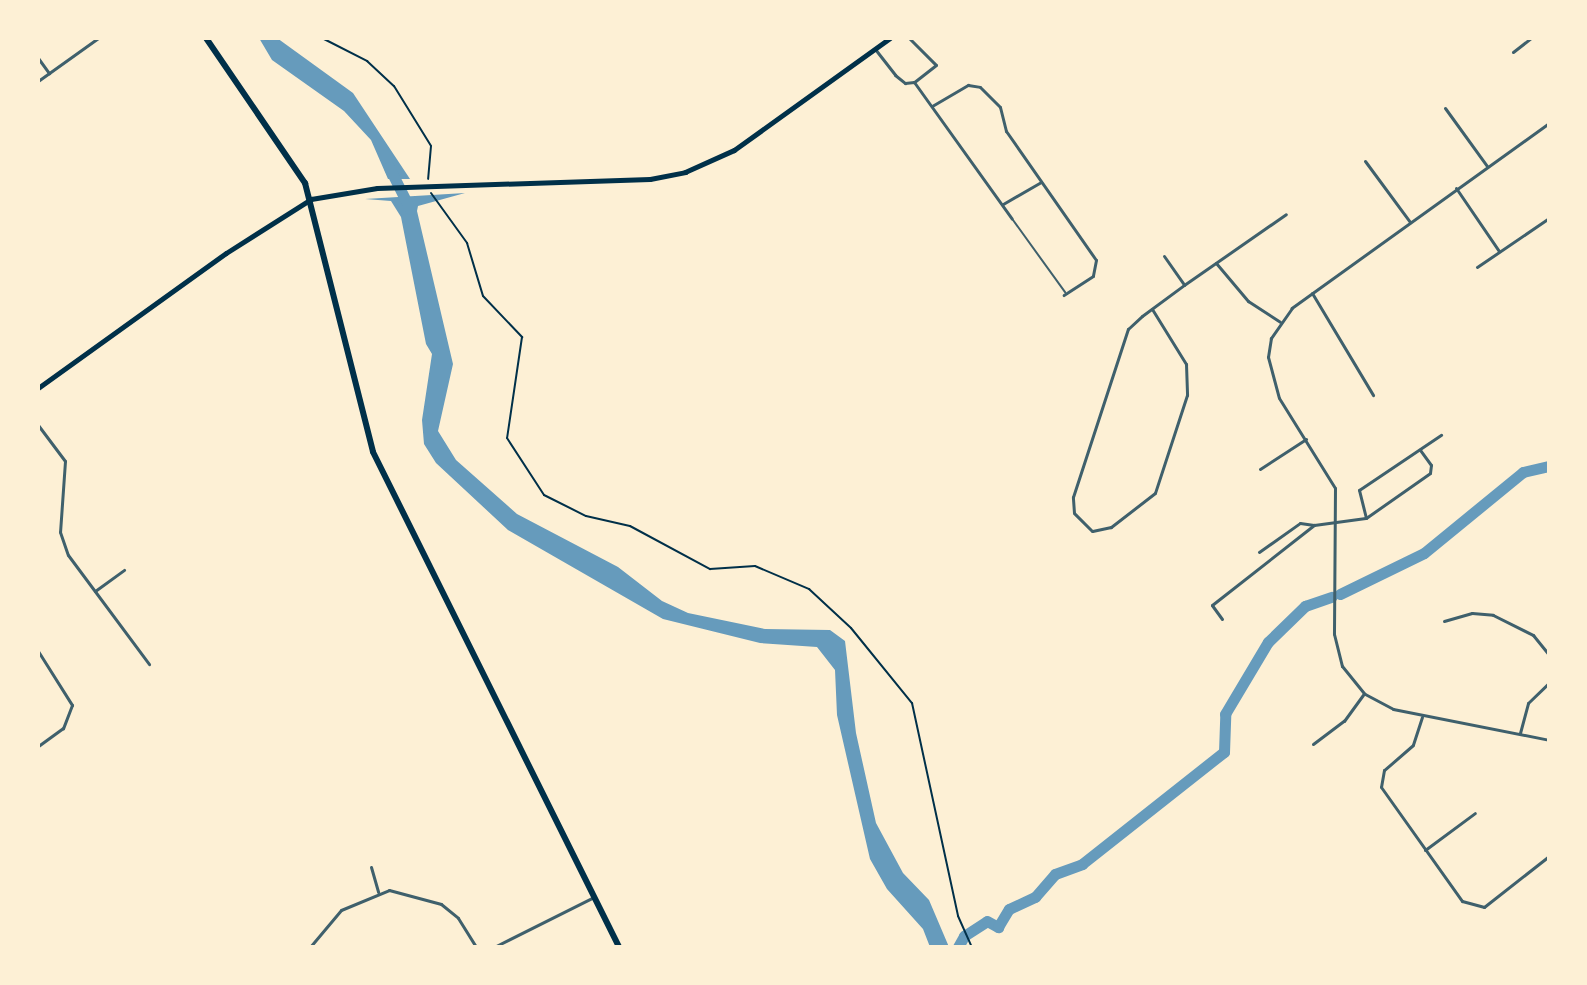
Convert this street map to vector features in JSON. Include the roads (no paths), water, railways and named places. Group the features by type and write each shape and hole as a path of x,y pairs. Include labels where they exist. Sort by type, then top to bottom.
{"main road":[{"path":"206,38 277,139 311,199 373,452 619,947"},
{"path":"38,388 226,253 311,199 352,190 650,179 685,172 734,150 890,38"}],"street":[{"path":"38,81 98,38"},
{"path":"875,49 905,83 914,82 936,65 909,38"},
{"path":"1513,52 1531,38"},
{"path":"38,58 49,73"},
{"path":"914,82 1012,219"},
{"path":"932,106 957,89 980,87 1000,107 1006,131 1098,269 1065,294"},
{"path":"1445,108 1487,166"},
{"path":"1549,123 1312,293 1280,322 1268,357 1270,378 1335,488 1338,523 1334,634 1342,666 1364,693 1393,709 1549,740"},
{"path":"1365,161 1410,222"},
{"path":"1002,205 1041,182"},
{"path":"1456,188 1499,252"},
{"path":"1152,309 1186,364 1187,395 1160,483 1111,527 1102,531 1084,526 1074,513 1073,497 1119,346 1128,329 1152,309 1184,285 1286,214"},
{"path":"1477,267 1549,218"},
{"path":"1164,256 1184,285"},
{"path":"1216,263 1248,301 1280,322"},
{"path":"1312,293 1373,395"},
{"path":"38,425 65,461 60,532 68,555 149,664"},
{"path":"1366,518 1359,490 1441,435"},
{"path":"1260,469 1306,439"},
{"path":"1259,552 1300,523 1314,525 1366,518 1430,473 1431,465 1420,450"},
{"path":"1222,619 1212,605 1314,525"},
{"path":"95,591 124,570"},
{"path":"1444,621 1472,613 1493,615 1533,635 1549,655"},
{"path":"38,651 68,694 70,718 38,746"},
{"path":"1520,734 1528,703 1549,683"},
{"path":"1313,744 1344,721 1364,693"},
{"path":"1423,715 1413,745 1384,770 1381,787 1462,901 1476,908 1491,903 1549,856"},
{"path":"1425,850 1475,813"},
{"path":"371,867 378,892"},
{"path":"310,947 341,910 378,892 422,895 441,904 458,918 476,947"},
{"path":"494,947 594,897"}],"lane":[{"path":"1012,219 1065,294"}],"water":[{"path":"259,38 277,38 353,93 410,179 388,179 371,140 344,111 272,60"},
{"path":"465,193 418,206 417,211 453,364 438,431 456,460 517,514 618,567 662,601 688,613 765,629 830,630 845,641 856,733 876,823 903,873 929,900 949,947 930,947 923,929 887,889 870,859 837,715 835,670 817,647 760,643 663,619 508,530 436,463 424,444 422,420 432,354 426,344 401,217 391,201 365,199"}],"waterway":[{"path":"389,167 410,209"},
{"path":"1340,594 1424,553 1523,472 1549,466"},
{"path":"958,947 964,936 987,921 998,927 1009,909 1035,897 1055,874 1082,864 1224,752 1225,714 1268,642 1305,606 1331,597"}]}
